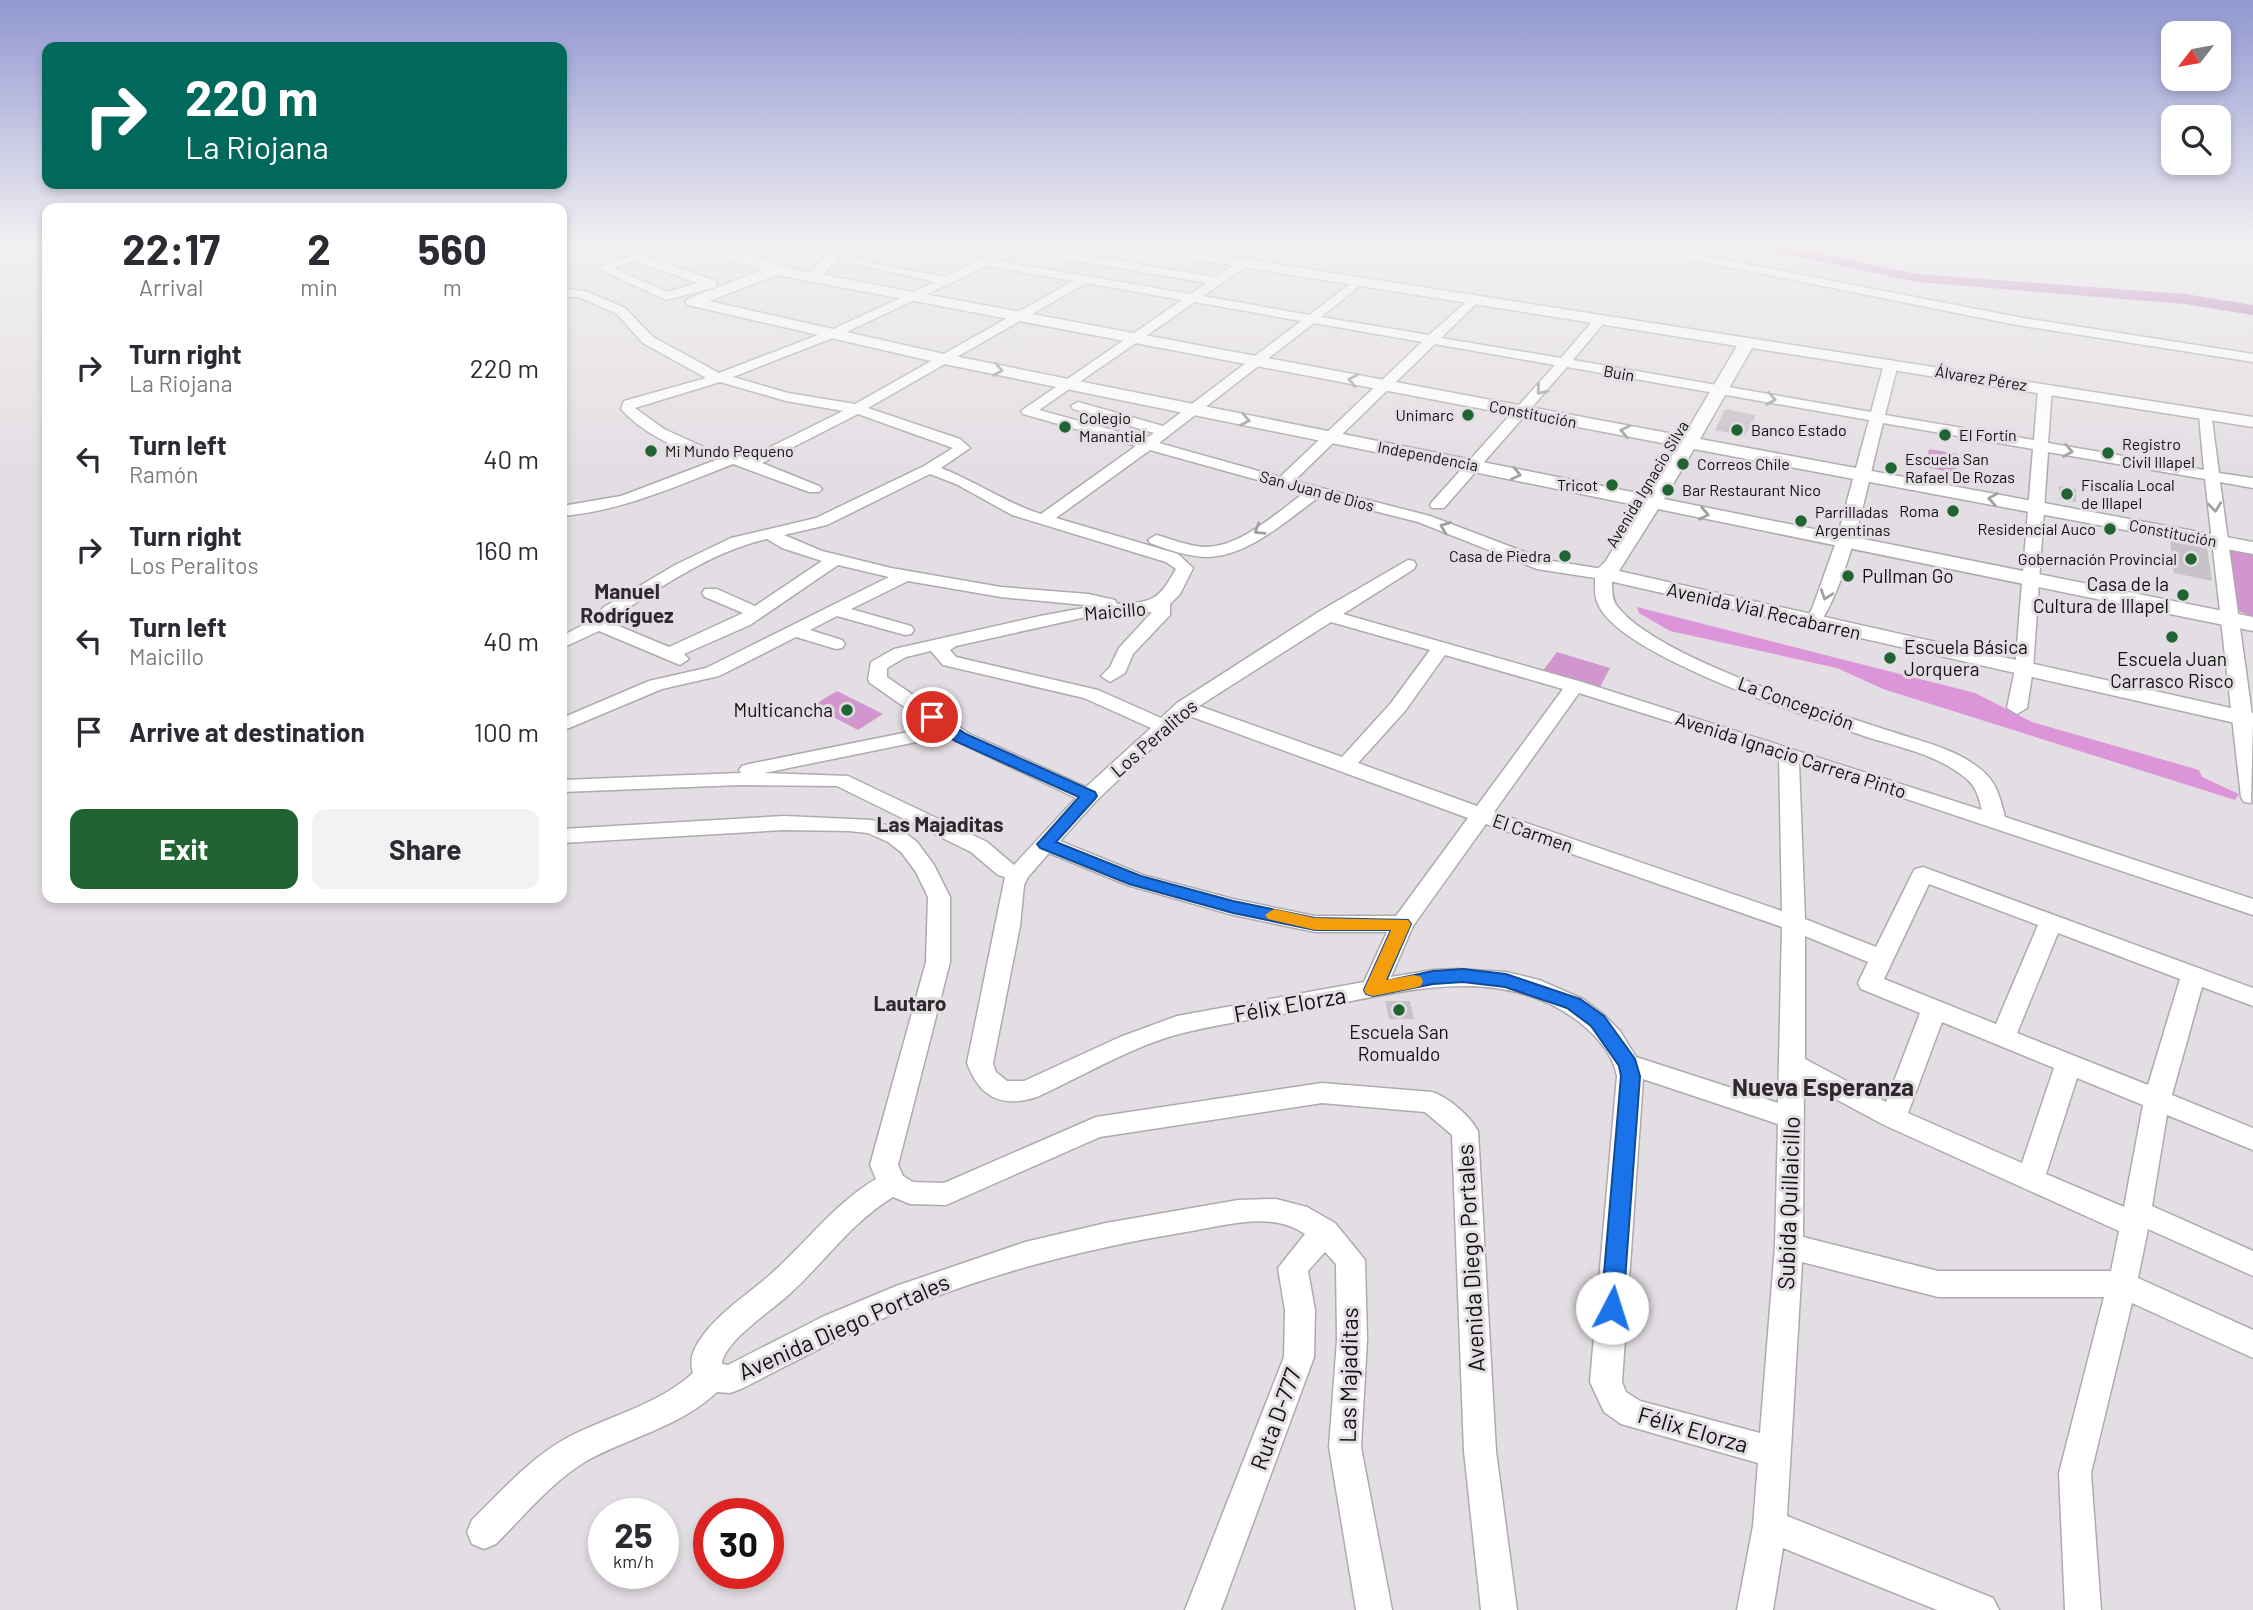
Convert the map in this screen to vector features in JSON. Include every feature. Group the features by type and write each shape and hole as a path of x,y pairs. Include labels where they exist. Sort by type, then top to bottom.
{"main road":[{"name":"Independencia","path":"768,320 944,359 2253,624"},
{"name":"Constitución","path":"1034,320 2253,548"},
{"name":"Álvarez Pérez","path":"1608,320 2253,422"},
{"name":"Avenida Ignacio Silva","path":"1604,574 1613,566 1644,502 1740,341"},
{"name":"Avenida Vial Recabarren","path":"1604,574 2248,719"}],"street":[{"path":"567,640 598,624 610,611 681,569 737,541 821,522 929,469 963,448 955,442 857,408 786,397 711,375 662,350 629,320"},
{"path":"814,489 750,463 705,453 659,432 628,410 629,404 721,377 861,320"},
{"path":"750,463 857,408 1012,320"},
{"path":"1067,383 1160,320"},
{"path":"1053,518 1310,320"},
{"name":"Buin","path":"1318,320 2253,482"},
{"path":"1284,482 1453,320"},
{"path":"1438,506 1524,412 1600,320"},
{"path":"2018,320 2253,358"},
{"path":"1812,622 1821,609 1844,542 1891,364"},
{"name":"San Juan de Dios","path":"1067,383 1028,411 1316,492 1424,519 1544,565 1604,574"},
{"path":"2017,708 2024,669 2045,388"},
{"path":"1078,407 1163,431"},
{"path":"2206,415 2219,541 2248,719 2251,797"},
{"path":"567,510 655,489 731,459"},
{"path":"929,469 1008,505 1053,518 1085,519 1192,551 1216,551 1254,534 1316,492"},
{"name":"Maicillo","path":"1053,518 1172,558 1185,568 1180,581 1161,604 1142,609 1086,612 900,653 878,666 877,679 961,737 1089,796"},
{"path":"770,534 778,541 836,559 907,575 1024,595 1094,600 1124,609"},
{"path":"669,654 744,621 836,559"},
{"name":"Los Peralitos","path":"1012,1094 997,1088 984,1076 980,1063 1008,926 1013,885 1018,874 1089,796 1161,725 1184,707 1326,615 1408,565"},
{"name":"La Concepción","path":"1604,574 1606,605 1622,624 1648,641 1731,681 1950,758 1981,778 1988,788 1996,821"},
{"path":"567,723 656,685 712,672 907,575"},
{"path":"711,593 757,612"},
{"path":"1110,676 1118,669 1125,652 1161,615 1161,604"},
{"path":"834,610 905,630"},
{"name":"Avenida Ignacio Carrera Pinto","path":"1326,615 1575,686 1789,753 2253,907"},
{"path":"598,624 712,672"},
{"path":"794,631 836,644"},
{"path":"951,641 939,649 950,661 1091,694 1161,725"},
{"path":"1345,766 1398,707 1440,649"},
{"path":"1373,990 1402,924 1575,686"},
{"name":"El Carmen","path":"1184,707 1481,815 1794,923 1882,958"},
{"path":"715,780 738,772 950,730"},
{"name":"Subida Quillaicillo","path":"1755,1610 1770,1526 1789,1246 1794,923 1789,753"},
{"path":"567,786 715,780 841,780 979,847 1006,870 1018,874"},
{"path":"567,836 784,823 849,824 872,827 896,837 909,847 926,870 939,897 938,962 884,1165 892,1184"},
{"path":"1045,844 1135,880 1233,907 1315,924 1402,924"},
{"path":"2253,997 1923,874 1870,983 2253,1139"},
{"path":"2003,1037 2051,921"},
{"path":"2083,1610 2075,1474 2136,1219 2157,1100 2193,975"},
{"name":"Félix Elorza","path":"1012,1094 1028,1090 1177,1025 1433,978 1463,976 1506,980 1573,1003 1598,1021 1628,1064 1630,1076 1606,1382 1615,1402 1632,1414 1774,1452"},
{"path":"1893,1118 1934,1009"},
{"path":"1628,1064 1792,1118"},
{"path":"1793,1064 1893,1118 2031,1180 2253,1264"},
{"path":"2031,1180 2068,1064"},
{"name":"Avenida Diego Portales","path":"1325,1231 1290,1212 1258,1209 1157,1225 1039,1250 959,1275 868,1311 730,1379 711,1377 707,1370 708,1354 727,1332 787,1279 841,1224 880,1190 892,1184 910,1193 946,1194 1096,1127 1321,1093 1432,1101 1465,1131 1480,1451 1499,1610"},
{"name":"Ruta D-777","path":"1203,1610 1299,1357 1300,1310 1293,1268 1325,1231"},
{"name":"Las Majaditas","path":"1325,1231 1350,1260 1352,1340 1345,1447 1374,1610"},
{"path":"1789,1246 1938,1284 2121,1284 2253,1344"},
{"path":"484,1532 546,1473 575,1450 622,1431 694,1395 711,1377"},
{"path":"1770,1526 1981,1610"}],"shaded area":[{"path":"1929,449 1958,454 1955,473 1925,467"},
{"path":"2239,548 2253,551 2253,617 2239,611 2229,551"},
{"path":"1637,607 1975,693 2032,722 2199,770 2202,777 2239,794 2235,800 1883,689 1837,668 1670,631 1639,613"},
{"path":"1557,652 1610,668 1599,689 1542,672"},
{"name":"Multicancha","path":"837,691 883,714 858,730 812,706"}],"building":[{"path":"1725,409 1756,415 1745,436 1715,430"},
{"path":"2059,486 2076,489 2076,502 2059,499"},
{"name":"Gobernación Provincial","path":"2170,541 2207,548 2212,581 2174,573"},
{"name":"Escuela San Romualdo","path":"1385,1001 1410,1001 1414,1019 1389,1019"}],"slow traffic":[{"path":"1274,915 1315,924 1402,924 1373,990 1414,981"}],"place":[{"name":"Unimarc","path":"1468,415"},
{"name":"Colegio Manantial","path":"1065,427"},
{"name":"Banco Estado","path":"1737,430"},
{"name":"El Fortín","path":"1945,435"},
{"name":"Mi Mundo Pequeno","path":"651,451"},
{"name":"Registro Civil Illapel","path":"2108,453"},
{"name":"Correos Chile","path":"1683,464"},
{"name":"Escuela San Rafael De Rozas","path":"1891,468"},
{"name":"Tricot","path":"1612,485"},
{"name":"Bar Restaurant Nico","path":"1668,490"},
{"name":"Fiscalía Local de Illapel","path":"2067,494"},
{"name":"Roma","path":"1953,511"},
{"name":"Parrilladas Argentinas","path":"1801,521"},
{"name":"Residencial Auco","path":"2110,529"},
{"name":"Casa de Piedra","path":"1565,556"},
{"name":"Gobernación Provincial","path":"2191,559"},
{"name":"Pullman Go","path":"1848,576"},
{"name":"Casa de la Cultura de Illapel","path":"2183,595"},
{"name":"Escuela Juan Carrasco Risco","path":"2172,637"},
{"name":"Escuela Básica Jorquera","path":"1890,658"},
{"name":"Multicancha","path":"847,710"},
{"name":"Escuela San Romualdo","path":"1399,1010"}],"district":[{"name":"Manuel Rodríguez","path":"627,604"},
{"name":"Las Majaditas","path":"940,825"},
{"name":"Lautaro","path":"910,1004"},
{"name":"Nueva Esperanza","path":"1823,1088"}],"route":[{"path":"932,717 961,737 1089,796 1045,844 1135,880 1233,907 1315,924 1402,924 1373,990 1433,978 1463,976 1506,980 1573,1003 1598,1021 1628,1064 1630,1076 1612,1308"}]}
